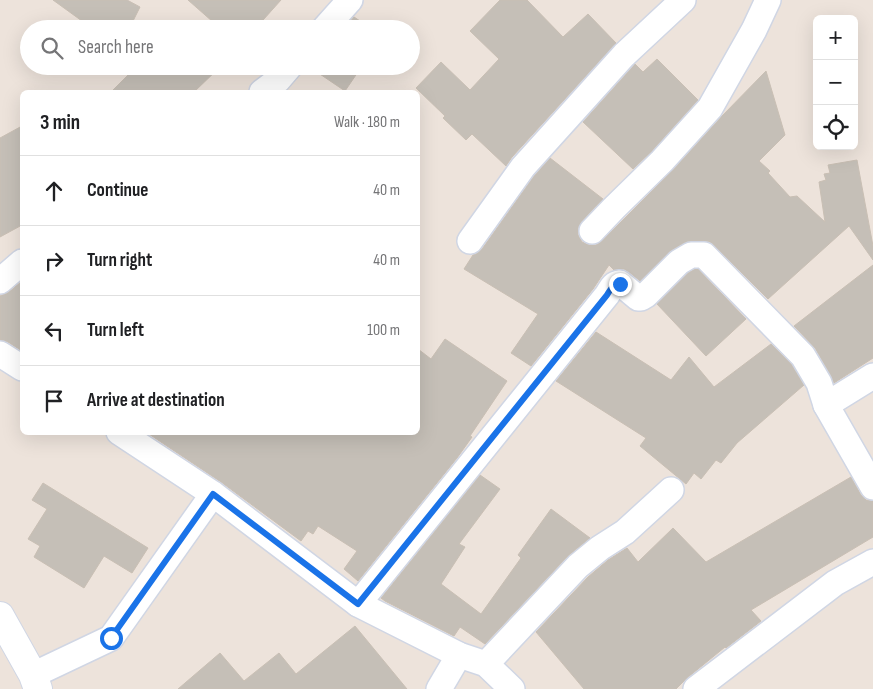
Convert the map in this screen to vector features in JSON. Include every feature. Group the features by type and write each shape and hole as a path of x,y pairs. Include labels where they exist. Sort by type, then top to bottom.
{"street":[{"path":"332,20 350,0"},
{"path":"470,241 523,167 624,55 683,0"},
{"path":"592,231 662,161 710,108 754,30 768,0"},
{"path":"265,90 282,75"},
{"path":"358,604 607,295 612,286 620,284 638,298 641,298 679,262 691,255 704,255 803,356 820,383 826,404 873,487"},
{"path":"0,281 20,264"},
{"path":"0,354 20,367"},
{"path":"826,404 873,376"},
{"path":"124,435 213,494 358,604 459,655 486,664 512,689"},
{"path":"486,664 578,566 600,548 625,532 671,490"},
{"path":"0,616 35,682 111,638 213,494"},
{"path":"696,689 835,583 873,562"},
{"path":"439,689 459,655"}],"building":[{"path":"53,0 127,0 140,7 134,20 81,20"},
{"path":"188,0 281,0 263,20 211,20"},
{"path":"500,0 527,0 563,37 588,14 616,43 512,157 506,166 472,134 466,140 416,88 441,62 470,90 499,59 470,31"},
{"path":"657,59 698,100 633,169 583,122 635,64 643,72"},
{"path":"766,71 785,135 759,161 770,171 768,173 790,197 797,196 825,222 819,182 826,180 824,174 830,173 828,165 857,160 873,246 873,260 849,226 768,299 714,245 710,242 691,241 669,252 640,281 624,269 614,270 609,265 593,289 531,366 511,353 538,314 464,269 473,255 482,249 534,176 550,158 603,199 582,221 578,228 578,235 582,242 596,245 672,171"},
{"path":"128,75 212,75 196,90 113,90"},
{"path":"321,75 356,75 346,90"},
{"path":"20,127 20,226 0,237 0,138"},
{"path":"873,265 873,358 834,383 815,348 794,326"},
{"path":"698,269 746,319 706,356 657,304 688,273"},
{"path":"20,283 20,350 8,342 0,340 0,296 9,292"},
{"path":"596,332 671,380 689,357 714,387 771,344 792,365 804,385 737,443 721,463 716,460 701,479 694,473 686,484 640,446 646,438 556,381"},
{"path":"445,339 507,381 457,458 358,581 344,569 357,551 318,526 313,534 308,531 301,541 221,482 150,435 420,435 420,351 431,359"},
{"path":"480,475 500,489 459,544 465,547 441,584 481,614 521,558 518,555 551,509 590,538 568,556 485,644 460,627 454,636 381,598"},
{"path":"851,477 861,495 866,500 873,501 873,537 751,610 761,621 725,647 676,689 584,689 536,632 588,577 608,560 627,548 638,562 673,528 706,562"},
{"path":"43,483 148,548 132,573 104,556 84,588 34,557 40,546 28,539 47,509 32,500"},
{"path":"355,626 407,689 178,689 220,653 244,681 279,653 296,674"}],"route":[{"path":"111,638 213,494 358,604 607,295 612,286 620,284"}]}
